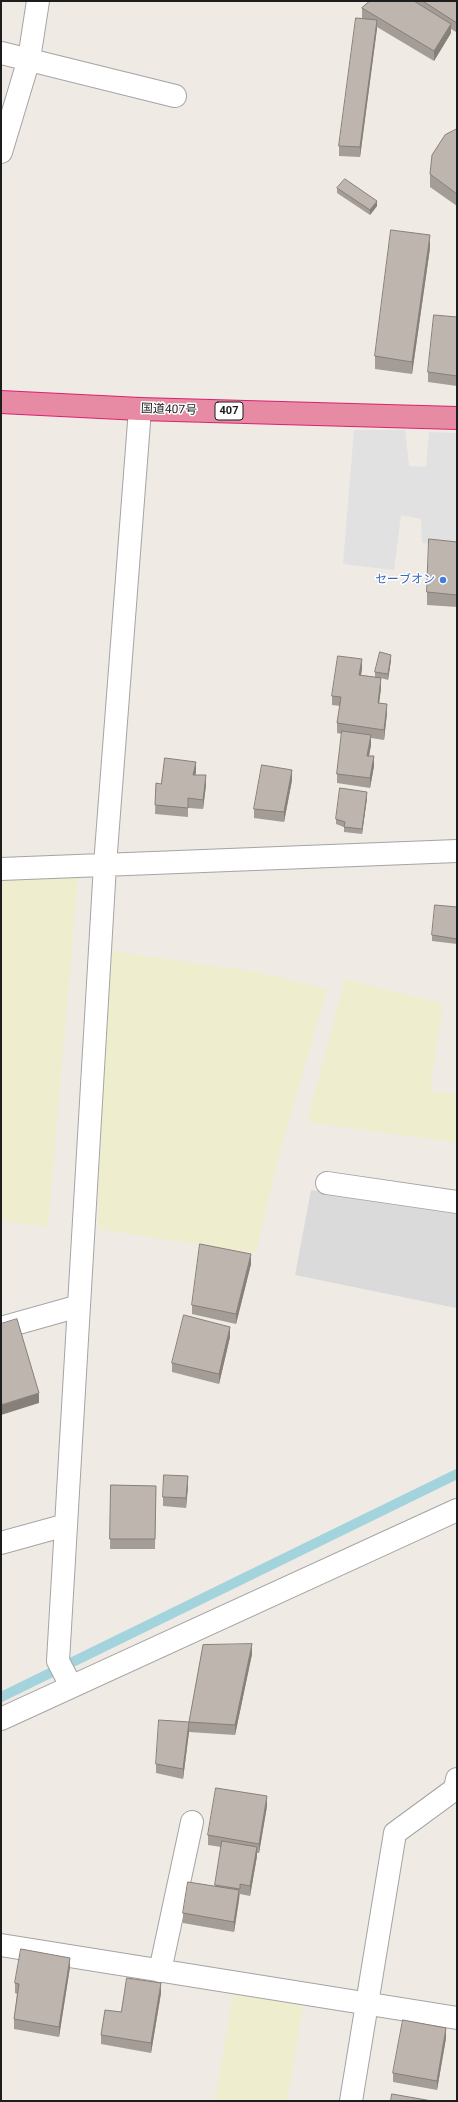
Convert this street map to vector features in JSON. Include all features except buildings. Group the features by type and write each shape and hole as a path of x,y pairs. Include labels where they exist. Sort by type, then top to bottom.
{"highway":[{"name":"国道407号","path":"1,402 140,409 457,418"}],"street":[{"path":"1,152 29,59 38,1"},
{"path":"1,53 175,96"},
{"path":"71,1686 58,1661 105,865 140,409"},
{"path":"1,870 457,851"},
{"path":"327,1183 457,1202"},
{"path":"1,1328 79,1306"},
{"path":"1,1719 457,1510"},
{"path":"1,1543 66,1525"},
{"path":"351,2101 395,1833 455,1789 457,1779"},
{"path":"160,1971 192,1822"},
{"path":"1,1945 457,2018"}],"shaded area":[{"path":"354,430 405,430 409,466 426,467 429,432 457,433 457,546 422,543 421,519 401,515 394,570 343,564"},
{"path":"311,1190 457,1214 456,1308 295,1275"}],"green space":[{"path":"78,877 48,1227 1,1220 1,880"},
{"path":"103,950 258,972 327,989 278,1159 256,1253 98,1229"},
{"path":"345,979 443,1004 430,1091 457,1094 457,1143 307,1122"},
{"path":"234,1990 304,2002 287,2101 215,2101"}],"waterway":[{"path":"1,1697 457,1474"}],"place":[{"name":"セーブオン","path":"443,580"}]}
